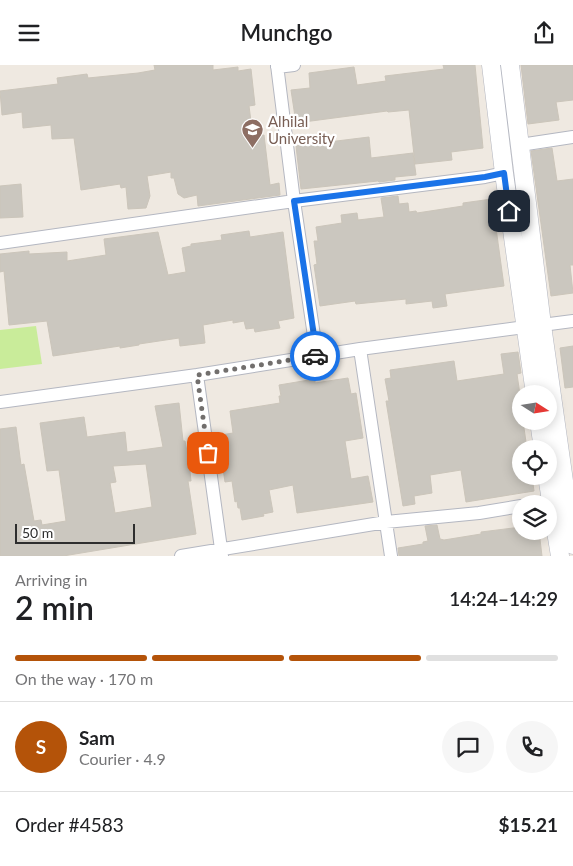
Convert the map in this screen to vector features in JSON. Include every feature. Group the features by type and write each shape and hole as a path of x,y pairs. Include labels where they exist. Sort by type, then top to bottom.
{"main road":[{"path":"491,65 504,173 570,508 573,545"},
{"path":"510,65 520,145 533,326 535,385"},
{"path":"555,540 560,556"}],"street":[{"path":"294,65 277,66 294,201 317,356"},
{"path":"520,145 573,137"},
{"path":"0,243 504,173"},
{"path":"0,401 197,375 360,349 573,321"},
{"path":"360,349 391,556"},
{"path":"197,375 222,553"},
{"path":"181,556 222,553 386,522 479,513 512,508"}],"green space":[{"path":"36,326 42,364 0,369 0,330"}],"building":[{"path":"154,65 213,65 213,70 238,67 238,71 251,69 255,105 249,106 253,137 264,135 270,185 279,183 280,195 198,206 197,195 184,198 178,194 174,178 171,178 171,172 147,176 150,196 146,208 128,209 126,187 121,188 120,184 81,190 74,138 52,139 51,125 23,128 22,112 2,115 0,91 58,84 57,78 87,74 88,78 138,73 155,70"},
{"path":"443,65 475,65 483,148 451,152 452,160 415,164 409,110 387,111 296,123 291,90 310,88 309,73 354,67 357,85 386,81 385,76 444,69"},
{"path":"521,65 573,65 573,100 556,102 559,120 528,124"},
{"path":"369,137 371,158 413,153 416,175 395,177 395,180 379,182 301,189 296,146"},
{"path":"552,148 557,181 573,179 573,265 570,265 573,293 551,296 531,151"},
{"path":"21,184 23,217 0,218 0,186"},
{"path":"398,196 399,204 408,203 409,212 416,211 417,213 463,206 463,203 492,199 504,286 445,294 447,306 433,308 432,301 406,304 406,299 356,304 355,301 320,306 314,265 317,264 314,241 318,241 316,227 342,223 341,215 357,213 358,220 384,217 381,198"},
{"path":"249,231 250,237 283,232 294,318 278,321 280,328 255,332 254,328 246,329 244,321 233,323 233,320 203,325 205,343 180,346 179,338 120,348 120,346 53,356 47,321 9,325 4,271 0,272 0,254 29,251 29,254 67,252 67,261 106,255 104,239 158,232 168,275 186,272 182,248 191,246 191,244 222,240 221,235"},
{"path":"573,346 573,387 565,388 560,348"},
{"path":"518,352 521,373 517,374 519,385 512,385 512,430 524,430 526,440 512,440 512,485 533,485 534,491 466,502 461,470 430,475 432,493 414,496 415,504 403,506 386,401 389,401 385,379 391,378 390,370 454,361 457,381 504,374 501,354"},
{"path":"348,378 351,394 356,393 363,438 345,441 351,479 368,476 373,502 297,513 293,485 269,490 273,512 263,514 264,516 242,520 240,508 238,508 237,501 235,502 232,481 225,482 215,436 233,433 230,411 280,403 279,385 315,379 315,383"},
{"path":"179,403 183,441 185,441 189,462 191,481 188,481 196,534 63,556 0,556 0,429 16,427 21,465 24,464 34,521 41,520 42,525 66,521 59,470 47,471 40,423 84,417 87,437 125,432 127,452 163,447 155,406","holes":["146,464 152,507 115,513 110,483 116,482 113,466"]},
{"path":"437,525 440,539 444,540 481,534 481,532 512,528 512,540 540,540 542,556 399,556 398,548 423,544 423,542 428,541 425,526"}],"way so far":[{"path":"208,453 197,375 315,356"}],"place":[{"name":"Alhilal University","path":"252,149"}],"route":[{"path":"315,356 317,356 294,201 504,173 509,211"}]}
